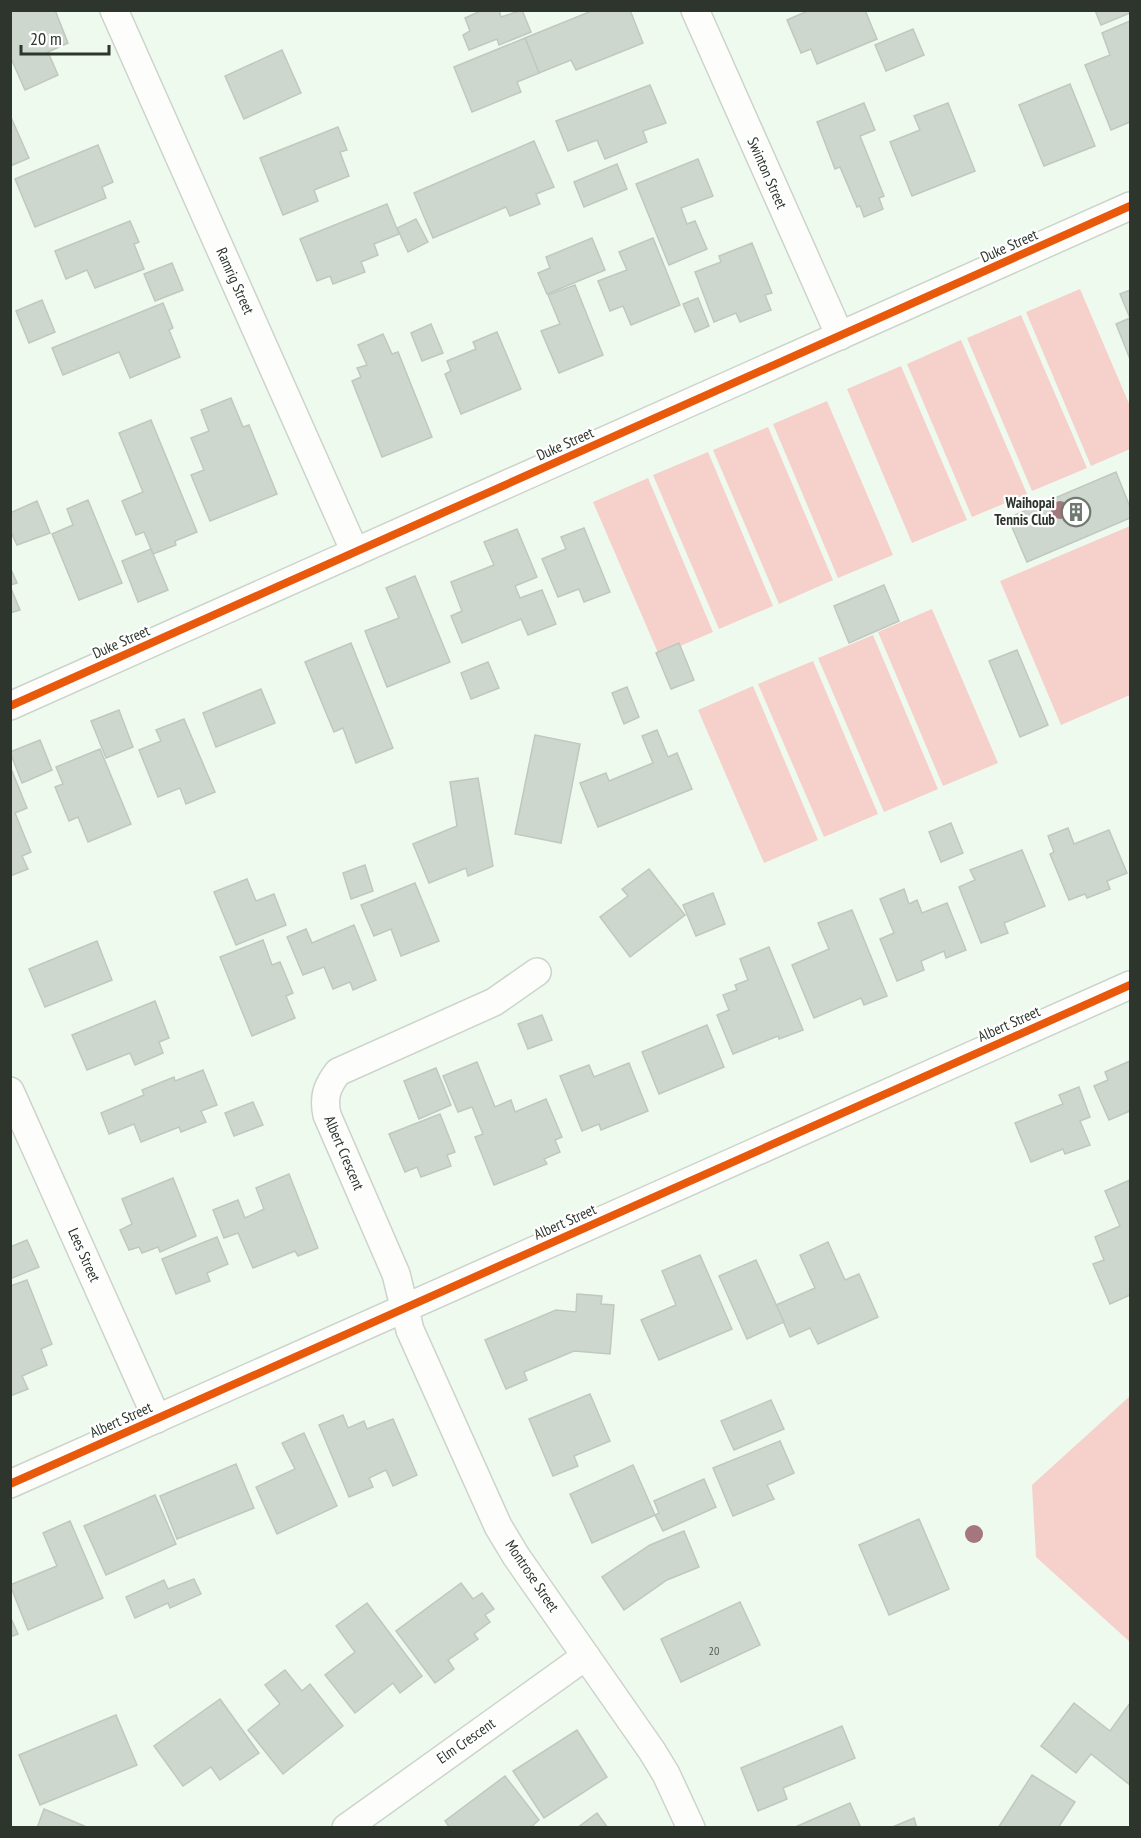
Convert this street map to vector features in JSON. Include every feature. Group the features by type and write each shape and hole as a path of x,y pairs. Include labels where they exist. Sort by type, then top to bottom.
{"street":[{"name":"Ramrig Street","path":"114,10 355,552"},
{"name":"Swinton Street","path":"695,10 840,336"},
{"name":"Duke Street","path":"10,706 1131,206"},
{"name":"Albert Crescent","path":"405,1308 396,1274 327,1115 326,1094 331,1082 339,1072 494,1002 537,972"},
{"name":"Albert Street","path":"10,1484 1131,985"},
{"name":"Lees Street","path":"10,1091 157,1419"},
{"name":"Montrose Street","path":"405,1308 410,1330 498,1526 516,1556 666,1774 691,1827"},
{"name":"Elm Crescent","path":"346,1827 586,1656"}],"shaded area":[{"path":"1080,289 1130,406 1130,449 1091,466 1026,312"},
{"path":"1021,315 1087,468 1032,491 967,338"},
{"path":"961,340 1027,494 972,517 907,364"},
{"path":"901,366 967,520 912,543 847,389"},
{"path":"827,401 893,555 838,578 773,424"},
{"path":"768,427 833,580 779,604 713,450"},
{"path":"708,452 773,606 719,629 653,475"},
{"path":"648,478 713,632 659,655 593,502"},
{"path":"1130,526 1130,695 1061,725 1000,581"},
{"path":"932,609 998,763 943,786 878,632"},
{"path":"873,635 938,789 884,812 818,658"},
{"path":"813,661 878,814 824,837 758,684"},
{"path":"753,686 818,840 764,863 698,710"},
{"path":"1130,1396 1130,1642 1036,1557 1032,1485"}],"building":[{"path":"10,10 55,10 68,43 48,52 58,75 25,90 10,56"},
{"path":"483,10 499,10 501,17 522,10 531,32 499,45 497,39 469,50 463,35 470,31 465,18"},
{"path":"594,10 630,10 643,43 576,70 571,60 539,73 525,38"},
{"path":"810,10 865,10 877,39 817,64 811,49 801,53 787,20"},
{"path":"1095,10 1130,10 1130,13 1101,25"},
{"path":"1130,21 1130,122 1111,130 1085,65 1110,55 1102,33"},
{"path":"913,29 924,55 886,71 875,45"},
{"path":"525,38 539,73 517,82 521,92 472,112 454,67"},
{"path":"282,50 301,93 244,119 225,76"},
{"path":"1070,84 1095,146 1044,166 1019,105"},
{"path":"650,85 666,123 643,131 647,142 605,159 597,140 568,151 556,121"},
{"path":"864,103 875,130 860,136 884,196 879,198 883,209 864,217 860,206 857,207 840,167 835,169 817,122"},
{"path":"948,103 975,171 912,196 890,142 920,130 914,116"},
{"path":"10,115 29,158 10,166"},
{"path":"338,127 347,150 340,152 349,176 314,190 318,201 283,215 260,158"},
{"path":"534,141 554,187 536,194 540,204 510,216 506,207 433,238 414,193"},
{"path":"98,145 113,182 102,187 106,198 35,227 15,179"},
{"path":"698,159 713,196 681,208 687,224 695,221 707,249 669,265 636,184"},
{"path":"617,164 627,189 584,207 574,182"},
{"path":"387,204 399,234 374,244 378,255 361,262 365,272 333,284 330,276 317,281 300,239"},
{"path":"416,219 428,242 408,252 397,228"},
{"path":"130,221 139,242 134,244 144,269 95,288 87,270 66,279 55,251"},
{"path":"592,238 605,270 547,294 538,273 550,268 546,257"},
{"path":"653,238 680,305 631,325 623,306 610,311 598,281 627,270 619,252"},
{"path":"752,243 772,293 765,295 771,310 740,322 736,313 714,322 695,272 721,262 719,256"},
{"path":"172,263 183,290 155,301 144,274"},
{"path":"575,285 603,355 559,373 541,331 560,324 548,295"},
{"path":"1130,290 1130,318 1120,294"},
{"path":"698,298 709,326 695,332 683,304"},
{"path":"42,300 55,332 29,343 16,311"},
{"path":"163,303 173,328 169,330 180,357 130,378 119,352 63,375 52,348"},
{"path":"1130,318 1130,359 1116,324"},
{"path":"431,324 443,353 422,361 411,333"},
{"path":"497,332 521,389 461,414 445,374 451,371 447,361 476,349 473,342"},
{"path":"383,334 392,354 398,352 432,437 382,457 352,381 361,377 357,368 367,365 358,345"},
{"path":"231,398 243,427 249,425 277,494 210,521 191,475 204,470 191,438 209,431 201,410"},
{"path":"151,420 197,532 175,541 176,545 153,554 144,532 136,535 122,501 143,492 119,433"},
{"name":"Waihopai Tennis Club","path":"1116,472 1130,507 1130,518 1027,562 1008,518"},
{"path":"88,500 122,583 79,600 52,534 73,525 67,509"},
{"path":"37,501 50,533 17,545 10,530 10,513"},
{"path":"584,528 610,592 584,602 579,589 558,597 542,559 566,549 561,537"},
{"path":"517,529 537,577 515,586 520,598 542,590 556,624 528,635 521,619 462,643 451,616 462,611 451,582 494,565 484,542"},
{"path":"151,549 168,590 138,602 122,561"},
{"path":"10,567 17,583 10,585"},
{"path":"415,576 450,662 387,687 365,631 399,618 386,588"},
{"path":"884,585 899,621 849,643 834,606"},
{"path":"10,586 20,610 10,613"},
{"path":"351,643 393,748 356,763 343,728 334,732 305,662"},
{"path":"679,643 694,680 671,689 656,653"},
{"path":"1017,650 1048,725 1020,737 989,661"},
{"path":"488,662 499,688 471,699 461,673"},
{"path":"627,687 639,717 624,724 612,693"},
{"path":"261,689 275,723 216,747 203,713"},
{"path":"119,710 133,747 106,758 91,721"},
{"path":"184,719 215,792 186,804 180,788 158,797 139,750 161,741 156,730"},
{"path":"657,730 668,757 677,753 692,789 598,827 580,783 606,773 609,781 653,763 642,736"},
{"path":"535,735 580,744 561,843 515,834"},
{"path":"40,740 52,770 22,783 10,752"},
{"path":"100,749 131,824 88,842 78,817 69,821 55,787 63,784 56,767"},
{"path":"10,766 27,808 15,813 31,852 22,856 28,869 10,876"},
{"path":"478,778 493,866 468,876 466,868 429,883 413,844 457,826 450,782"},
{"path":"951,823 963,853 941,862 929,832"},
{"path":"1068,828 1074,844 1109,830 1127,873 1107,881 1110,889 1087,898 1085,894 1069,900 1050,854 1054,852 1048,836"},
{"path":"1022,850 1045,906 1004,923 1008,933 981,943 959,887 975,880 970,870"},
{"path":"365,865 373,891 351,899 343,873"},
{"path":"649,869 685,915 630,957 600,917 628,896 622,889"},
{"path":"247,879 256,901 274,894 286,925 236,945 214,892"},
{"path":"415,883 439,941 401,956 391,929 374,936 361,905"},
{"path":"904,889 909,904 917,900 922,913 947,903 966,950 946,958 944,951 921,961 924,970 897,981 880,939 894,933 880,899"},
{"path":"713,893 725,924 696,936 683,905"},
{"path":"852,910 887,996 864,1005 861,998 814,1018 792,965 829,949 818,923"},
{"path":"354,925 376,980 353,990 350,982 333,989 324,967 303,975 287,937 306,929 312,943"},
{"path":"263,940 272,965 280,962 293,993 286,996 295,1018 252,1036 220,957"},
{"path":"97,941 112,980 45,1007 29,969"},
{"path":"769,947 803,1030 779,1039 778,1036 733,1054 717,1015 729,1010 723,995 737,990 735,985 748,980 740,959"},
{"path":"155,1001 169,1038 159,1042 163,1053 135,1065 130,1053 87,1070 72,1035"},
{"path":"542,1015 552,1040 528,1049 518,1024"},
{"path":"707,1025 724,1067 659,1094 642,1052"},
{"path":"1130,1061 1130,1111 1109,1120 1094,1086 1108,1080 1105,1072"},
{"path":"477,1062 495,1107 511,1100 515,1112 546,1099 562,1137 555,1140 560,1152 544,1159 547,1164 494,1185 475,1137 483,1134 472,1107 458,1112 443,1076"},
{"path":"629,1063 648,1111 601,1130 599,1124 582,1131 560,1076 589,1065 594,1077"},
{"path":"436,1068 451,1105 419,1119 404,1081"},
{"path":"203,1070 217,1105 201,1111 206,1122 181,1132 179,1127 141,1142 134,1124 109,1134 101,1113 144,1095 142,1090 174,1077 175,1081"},
{"path":"1079,1087 1090,1117 1080,1121 1090,1145 1065,1154 1063,1149 1031,1162 1015,1123 1063,1104 1059,1095"},
{"path":"253,1102 263,1125 234,1136 225,1113"},
{"path":"440,1114 455,1152 447,1155 451,1166 421,1177 417,1167 405,1172 389,1134"},
{"path":"289,1174 318,1248 298,1256 295,1251 253,1268 238,1233 224,1238 213,1210 238,1200 245,1218 264,1209 256,1188"},
{"path":"173,1178 196,1236 160,1252 158,1247 142,1253 139,1247 129,1250 120,1230 132,1224 122,1199"},
{"path":"1130,1180 1130,1295 1110,1304 1093,1264 1104,1260 1095,1237 1120,1226 1105,1191"},
{"path":"217,1237 228,1264 207,1273 210,1281 176,1294 162,1259"},
{"path":"27,1240 39,1267 10,1279 10,1247"},
{"path":"828,1242 845,1280 859,1274 878,1317 818,1344 810,1328 790,1337 776,1305 815,1288 800,1255"},
{"path":"700,1255 732,1329 659,1360 641,1320 676,1305 662,1271"},
{"path":"756,1260 784,1322 747,1339 719,1276"},
{"path":"27,1280 52,1344 41,1349 47,1365 22,1376 28,1389 10,1396 10,1286"},
{"path":"577,1294 602,1296 601,1304 614,1305 610,1354 574,1351 524,1372 527,1380 506,1389 485,1340 556,1310 576,1312"},
{"path":"590,1394 610,1441 574,1456 578,1466 553,1476 529,1419"},
{"path":"771,1400 784,1429 734,1450 721,1421"},
{"path":"343,1415 348,1428 364,1421 367,1429 393,1419 417,1475 393,1486 386,1470 369,1478 373,1487 349,1497 319,1425"},
{"path":"304,1433 337,1506 277,1534 256,1487 295,1469 282,1443"},
{"path":"780,1441 794,1473 767,1485 774,1499 733,1516 713,1468"},
{"path":"236,1464 254,1508 177,1539 160,1496"},
{"path":"633,1465 655,1515 592,1543 570,1494"},
{"path":"704,1479 716,1507 663,1531 655,1515 659,1513 654,1501"},
{"path":"155,1495 176,1544 106,1575 84,1526"},
{"path":"919,1519 949,1589 889,1615 859,1545"},
{"path":"70,1521 103,1598 28,1630 10,1585 57,1566 43,1533"},
{"path":"684,1531 699,1567 667,1580 624,1610 602,1577 650,1545"},
{"path":"194,1579 201,1594 170,1608 168,1603 135,1618 126,1597 164,1580 168,1589"},
{"path":"461,1583 473,1599 482,1593 494,1609 485,1615 490,1622 474,1634 478,1639 448,1660 454,1669 435,1683 396,1631"},
{"path":"740,1602 760,1645 681,1682 661,1639"},
{"path":"367,1603 422,1676 400,1693 393,1683 355,1713 325,1675 355,1652 336,1626"},
{"path":"10,1616 18,1634 10,1637"},
{"path":"285,1670 302,1691 310,1684 343,1726 283,1774 248,1730 280,1704 265,1685"},
{"path":"220,1699 259,1753 220,1780 211,1767 183,1786 154,1746"},
{"path":"1074,1703 1110,1731 1130,1703 1130,1785 1091,1754 1076,1773 1041,1746"},
{"path":"116,1715 137,1765 40,1805 19,1755"},
{"path":"842,1726 855,1758 783,1788 787,1799 758,1811 741,1768"},
{"path":"577,1730 607,1777 544,1818 513,1771"},
{"path":"1032,1775 1075,1802 1058,1828 998,1828"},
{"path":"505,1776 539,1820 530,1828 450,1828 445,1821"},
{"path":"850,1803 861,1828 793,1828"},
{"path":"44,1809 89,1828 37,1828"},
{"path":"597,1813 608,1828 577,1828"},
{"path":"914,1818 917,1828 890,1828"}],"cycle path":[{"path":"10,706 1130,206"},
{"path":"10,1484 1130,985"}],"place":[{"name":"Waihopai Tennis Club","path":"1076,512"}]}
